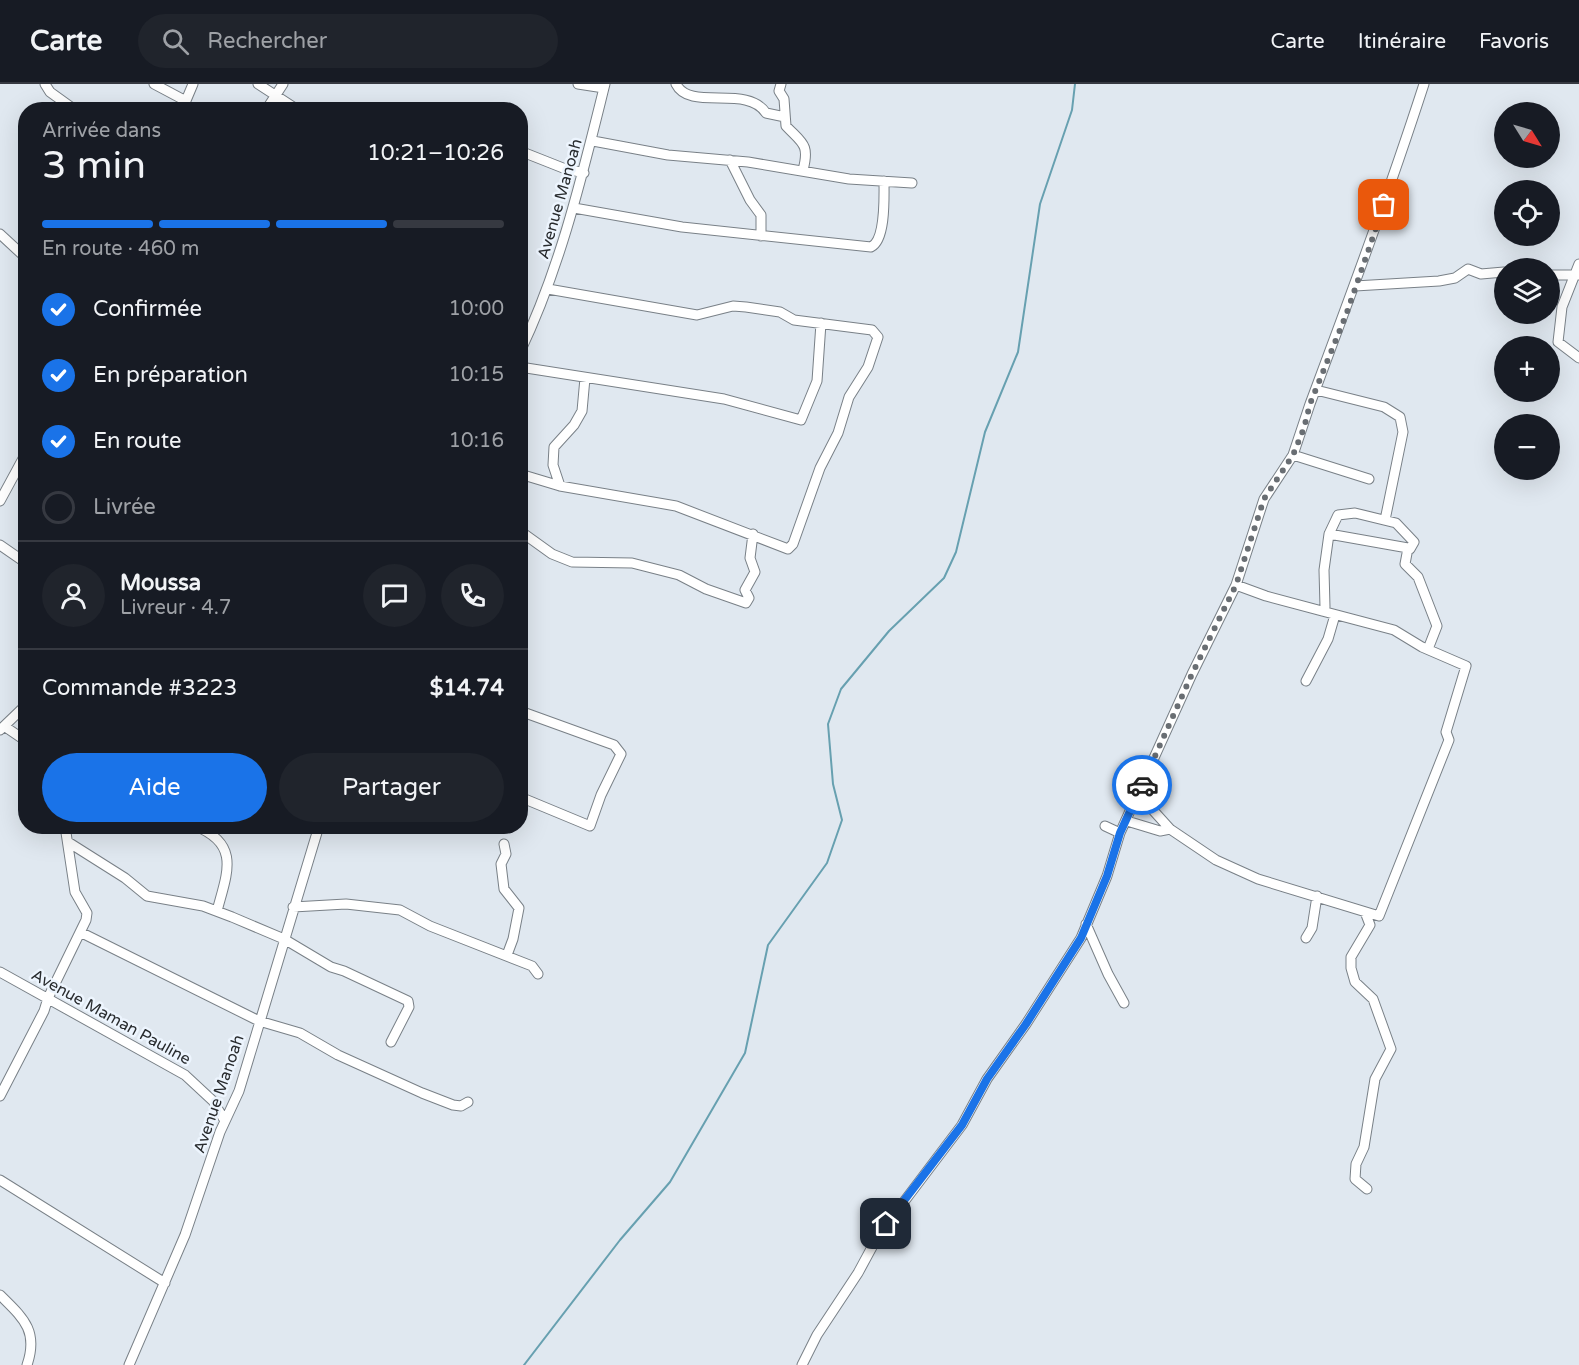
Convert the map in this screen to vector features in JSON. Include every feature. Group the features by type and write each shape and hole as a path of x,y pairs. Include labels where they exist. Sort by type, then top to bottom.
{"street":[{"path":"45,84 50,92 64,102"},
{"path":"153,84 180,102"},
{"path":"185,102 193,84"},
{"path":"258,84 285,102"},
{"path":"271,102 283,84"},
{"path":"578,84 605,86"},
{"path":"676,84 683,92 693,95 748,98 762,105 766,113 785,117"},
{"path":"781,84 780,91 784,99 786,126 804,144 806,160 803,170"},
{"path":"802,1365 817,1335 858,1273 878,1236 962,1125 987,1079 1026,1024 1077,944 1107,876 1120,833 1192,674 1236,585 1264,499 1293,455 1356,286 1424,84"},
{"name":"Avenue Manoah","path":"528,334 548,289 574,208 605,86"},
{"path":"592,141 668,155 730,160 849,179 912,183"},
{"path":"528,154 563,168 584,173"},
{"path":"730,160 750,201 761,215 761,236"},
{"path":"574,208 682,227 872,247 879,240 883,224 884,181"},
{"path":"0,234 18,251"},
{"path":"1579,264 1578,274 1562,307 1558,342 1579,358"},
{"path":"1356,286 1439,281 1455,278 1468,269 1481,274 1494,273"},
{"path":"1560,275 1578,274"},
{"path":"528,476 560,486 676,506 753,534 786,549 791,548 820,468 838,433 849,398 871,359 877,333 821,322 794,320 780,312 746,307 733,306 698,315 548,289"},
{"path":"528,368 724,399 801,420 817,381 821,322"},
{"path":"560,486 553,465 554,447 574,425 582,411 585,378"},
{"path":"1316,390 1384,407 1400,417 1403,432 1385,520"},
{"path":"1293,455 1369,479"},
{"path":"0,501 18,468"},
{"path":"1322,611 1325,607 1324,570 1329,534 1336,518 1348,512 1398,524 1415,543 1410,549 1405,564 1418,578 1437,626 1428,650"},
{"path":"528,537 547,551 572,562 632,563 679,575 706,589 746,603 749,598 745,590 755,572 750,558 753,534"},
{"path":"1329,534 1410,549"},
{"path":"2,549 18,558"},
{"path":"1136,799 1150,808 1170,830 1204,853 1247,874 1379,916 1383,909 1449,740 1446,732 1466,666 1428,650 1394,630 1273,598 1236,585"},
{"path":"1306,681 1328,639 1335,615"},
{"path":"18,713 2,728 18,737"},
{"path":"528,714 614,745 621,754 601,795 590,826 528,800"},
{"path":"1127,821 1160,831 1170,830"},
{"path":"1105,826 1120,833"},
{"path":"0,1096 82,933 87,916 75,892 66,834"},
{"path":"211,834 217,837 226,850 227,874 218,911"},
{"name":"Avenue Manoah","path":"129,1365 202,1192 225,1121 239,1091 316,834"},
{"path":"68,842 125,878 147,896 218,911 284,939 313,958 409,1002 391,1042"},
{"path":"504,844 506,855 501,864 504,889 519,908 507,955"},
{"path":"1306,938 1312,928 1317,896"},
{"path":"293,907 346,904 393,908 430,926 532,966 538,974"},
{"path":"1365,912 1370,925 1351,957 1351,968 1356,982 1373,999 1391,1049 1375,1079 1364,1147 1356,1164 1355,1179 1367,1189"},
{"path":"1086,924 1108,975 1124,1003"},
{"path":"82,933 259,1021 300,1033 338,1055 422,1093 453,1105 461,1106 468,1102"},
{"name":"Avenue Maman Pauline","path":"0,972 185,1076 208,1096 225,1121"},
{"path":"0,1180 165,1283"},
{"path":"0,1295 17,1308 27,1325 31,1343 27,1365"}],"waterway":[{"path":"524,1365 620,1240 670,1182 745,1053 768,945 827,863 842,820 833,784 828,724 841,689 889,631 944,578 956,552 985,432 1018,352 1040,204 1072,110 1075,84"}],"way so far":[{"path":"1142,785 1192,674 1236,585 1264,499 1271,485 1293,455 1304,428 1310,404 1346,315 1384,205"}],"route":[{"path":"886,1224 962,1125 987,1079 1026,1024 1081,938 1089,912 1105,882 1114,847 1142,785"}]}
